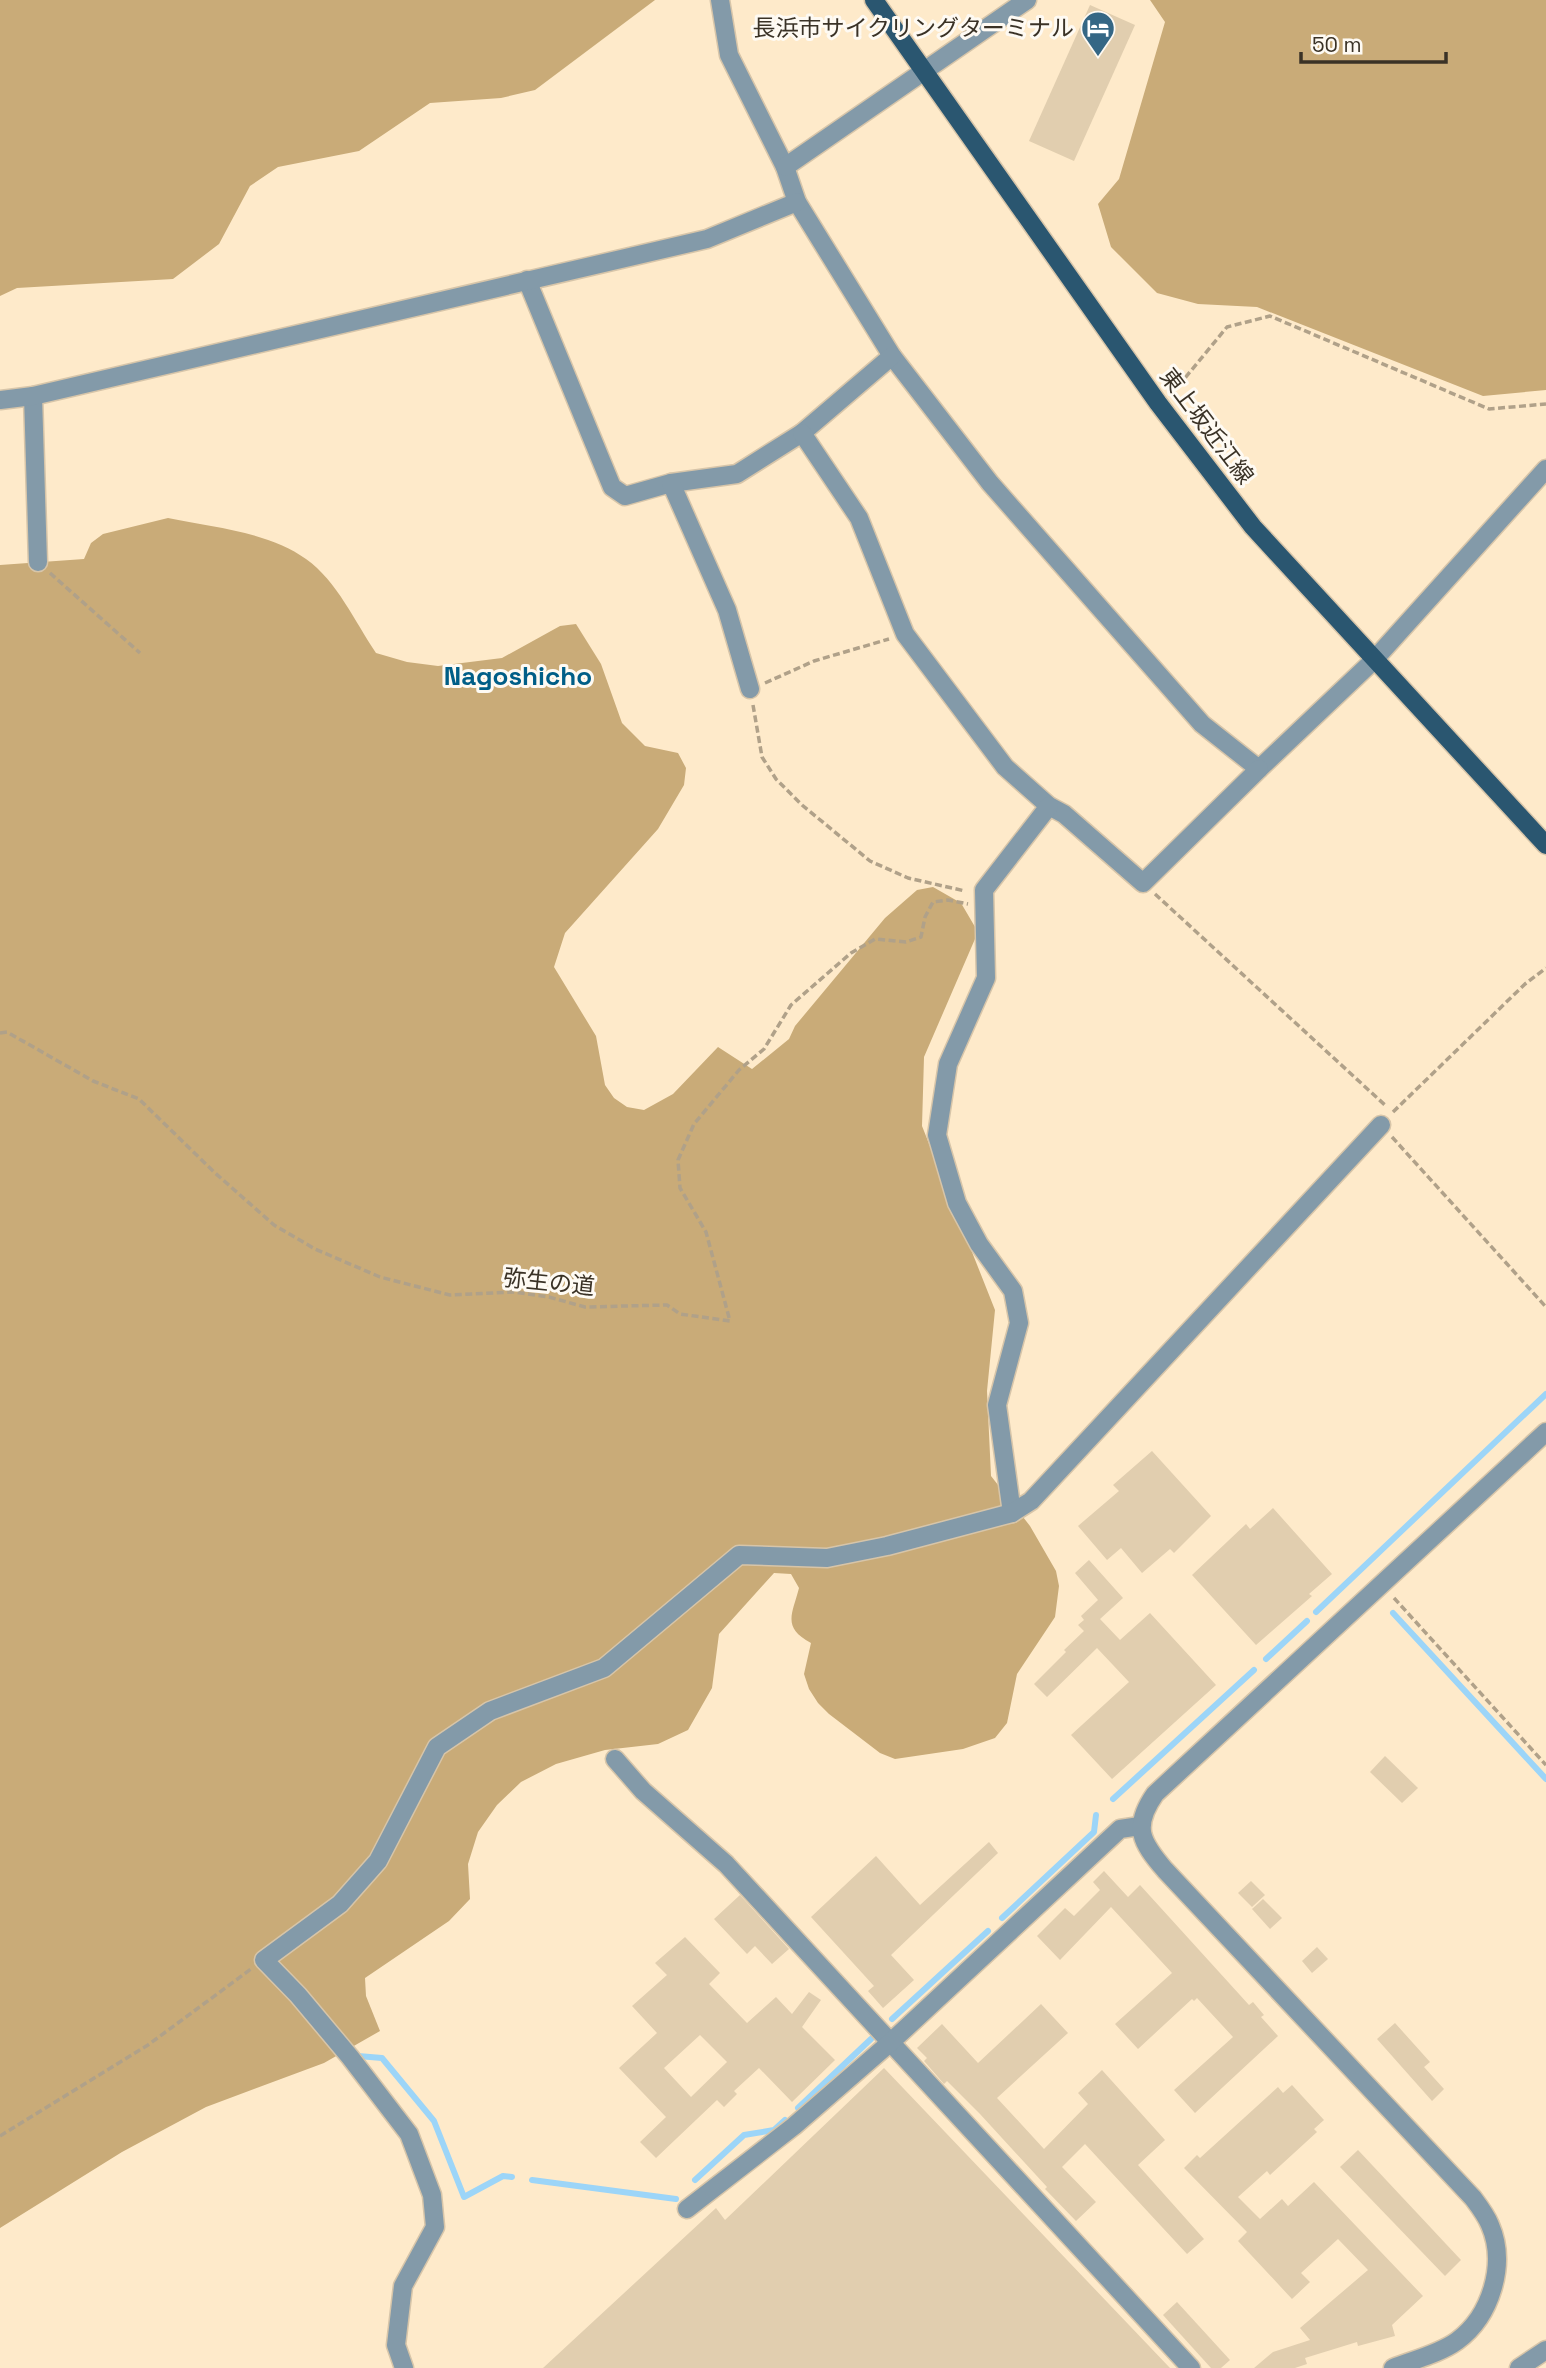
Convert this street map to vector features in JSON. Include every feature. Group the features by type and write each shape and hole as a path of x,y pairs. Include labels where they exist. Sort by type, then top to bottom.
{"main road":[{"name":"東上坂近江線","path":"874,0 1158,403 1253,527 1546,845"}],"street":[{"path":"720,0 729,55 785,167 797,202 892,356 990,483 1202,724 1259,769"},
{"path":"785,167 1027,0"},
{"path":"0,400 33,396 707,239 797,202"},
{"path":"527,280 612,487 625,496 671,483 737,474 802,433 892,356"},
{"path":"33,396 38,562"},
{"path":"802,433 859,518 905,634 1005,767 1143,883 1374,660 1546,469"},
{"path":"671,483 727,610 750,689"},
{"path":"1012,1513 997,1405 1020,1323 1013,1291 979,1244 957,1203 937,1135 948,1065 986,978 984,890 1049,806"},
{"path":"404,2368 396,2345 403,2286 435,2227 432,2194 409,2134 350,2057 298,1995 264,1960 340,1904 378,1861 437,1746 490,1711 604,1668 739,1555 827,1558 887,1546 1012,1513 1031,1501 1387,1119"},
{"path":"1393,2368 1426,2362 1457,2341 1486,2304 1496,2273 1496,2249 1490,2225 1473,2198 1165,1870 1152,1854 1140,1826 1144,1809 1155,1794 1546,1432"},
{"path":"615,1759 643,1791 726,1864 1191,2368"},
{"path":"687,2209 794,2126 892,2041 1120,1829 1140,1826"},
{"path":"1519,2368 1546,2350"}],"path":[{"path":"1158,403 1185,378 1227,327 1270,316 1489,410 1546,404"},
{"path":"38,562 140,653"},
{"path":"905,634 814,661 750,689 762,757 776,779 802,805 870,861 908,878 984,901"},
{"path":"1143,883 1387,1119 1546,1307"},
{"name":"弥生の道","path":"0,1033 7,1032 93,1081 139,1099 214,1172 274,1225 315,1249 380,1277 450,1295 514,1292 549,1297 585,1307 667,1305 680,1314 730,1321 706,1232 680,1188 678,1160 694,1124 739,1070 764,1049 791,1005 850,953 875,939 906,942 921,937 925,917 933,902 984,901"},
{"path":"1387,1119 1525,984 1546,968"},
{"path":"1381,1584 1546,1765"},
{"path":"0,2136 148,2045 264,1960"}],"shaded area":[{"path":"0,0 655,0 535,90 501,98 430,103 359,151 278,167 250,186 219,244 173,279 17,288 0,296"},
{"path":"1150,0 1546,0 1546,390 1483,396 1257,307 1198,304 1157,293 1111,247 1098,204 1119,179 1165,22"},
{"path":"168,518 275,542 306,559 327,579 345,603 376,653 407,662 438,666 502,658 560,626 576,624 601,664 622,723 645,746 678,753 686,768 684,785 658,829 565,933 554,967 596,1036 605,1085 614,1098 627,1107 644,1110 673,1094 718,1047 752,1069 789,1039 795,1026 885,918 917,890 933,887 961,903 978,932 924,1057 922,1126 995,1310 987,1391 991,1476 1030,1526 1056,1571 1059,1586 1055,1617 1017,1674 1007,1723 995,1738 963,1749 895,1759 880,1753 818,1703 804,1674 811,1643 796,1631 792,1620 799,1588 791,1574 774,1573 719,1634 712,1688 688,1730 658,1744 605,1750 556,1764 521,1782 497,1805 478,1832 468,1864 470,1899 449,1921 365,1978 366,1996 380,2031 324,2063 206,2107 122,2152 0,2228 0,565 84,559 91,543 103,534"}],"building":[{"path":"1090,5 1135,25 1074,161 1029,141"},
{"path":"1152,1451 1211,1516 1174,1553 1170,1549 1142,1573 1121,1548 1107,1560 1078,1526 1119,1491 1113,1485"},
{"path":"1273,1508 1332,1574 1309,1594 1312,1596 1256,1645 1192,1575 1246,1524 1250,1529"},
{"path":"1089,1560 1123,1598 1100,1619 1120,1640 1150,1613 1216,1685 1112,1779 1071,1735 1129,1682 1097,1648 1047,1697 1034,1684 1084,1631 1078,1625 1084,1620 1081,1616 1098,1600 1075,1573"},
{"path":"1385,1756 1418,1788 1402,1803 1370,1772"},
{"path":"989,1842 998,1853 891,1955 914,1980 883,2008 868,1991 874,1986 811,1917 876,1856 920,1905"},
{"path":"1104,1871 1128,1897 1140,1885 1249,2005 1253,2002 1264,2015 1261,2017 1278,2036 1195,2113 1174,2090 1233,2037 1197,1998 1194,2001 1192,1999 1138,2049 1115,2024 1172,1973 1111,1907 1060,1960 1037,1936 1065,1908 1074,1916 1100,1890 1093,1882"},
{"path":"1251,1881 1265,1895 1252,1907 1238,1893"},
{"path":"740,1895 789,1949 772,1964 755,1946 747,1954 714,1919"},
{"path":"1263,1899 1282,1918 1270,1929 1252,1909"},
{"path":"685,1937 720,1973 709,1984 747,2023 776,1997 792,2014 809,1992 821,2000 802,2027 835,2060 792,2102 759,2068 734,2091 737,2094 724,2107 717,2100 656,2158 640,2142 666,2117 619,2068 657,2033 632,2006 667,1975 655,1963","holes":["700,2035 727,2062 691,2097 664,2068"]},
{"path":"1317,1947 1328,1959 1312,1973 1302,1961"},
{"path":"1041,2004 1068,2033 997,2098 1044,2149 1088,2104 1078,2093 1102,2070 1165,2140 1138,2165 1204,2239 1187,2254 1085,2144 1062,2167 1096,2202 1076,2221 980,2114 947,2081 944,2084 924,2061 927,2058 917,2048 942,2024 978,2063"},
{"path":"1395,2023 1430,2062 1424,2067 1444,2089 1432,2101 1377,2039"},
{"path":"884,2068 1170,2368 543,2368 716,2208 725,2220"},
{"path":"1292,2085 1324,2120 1314,2129 1317,2132 1270,2175 1267,2171 1238,2197 1260,2219 1282,2199 1288,2206 1314,2182 1423,2296 1392,2325 1395,2336 1358,2346 1357,2342 1305,2358 1307,2364 1295,2368 1254,2368 1273,2352 1310,2340 1300,2328 1368,2270 1338,2239 1301,2273 1310,2282 1292,2299 1238,2241 1247,2232 1184,2168 1197,2155 1200,2158 1278,2087 1283,2093"},
{"path":"1358,2150 1461,2260 1445,2276 1340,2167"},
{"path":"1177,2302 1230,2360 1221,2368 1211,2368 1163,2315"}],"waterway":[{"path":"1316,1612 1546,1394"},
{"path":"1393,1613 1546,1779"},
{"path":"1266,1659 1307,1621"},
{"path":"1113,1799 1254,1670"},
{"path":"1002,1918 1094,1832 1096,1815"},
{"path":"892,2019 988,1931"},
{"path":"798,2108 871,2039"},
{"path":"358,2056 382,2058 434,2121 464,2197 503,2176 512,2177"},
{"path":"695,2180 744,2135 774,2130 785,2120"},
{"path":"532,2180 676,2199"}],"place":[{"name":"長浜市サイクリングターミナル","path":"1098,58"}],"district":[{"name":"Nagoshicho","path":"518,676"}]}
